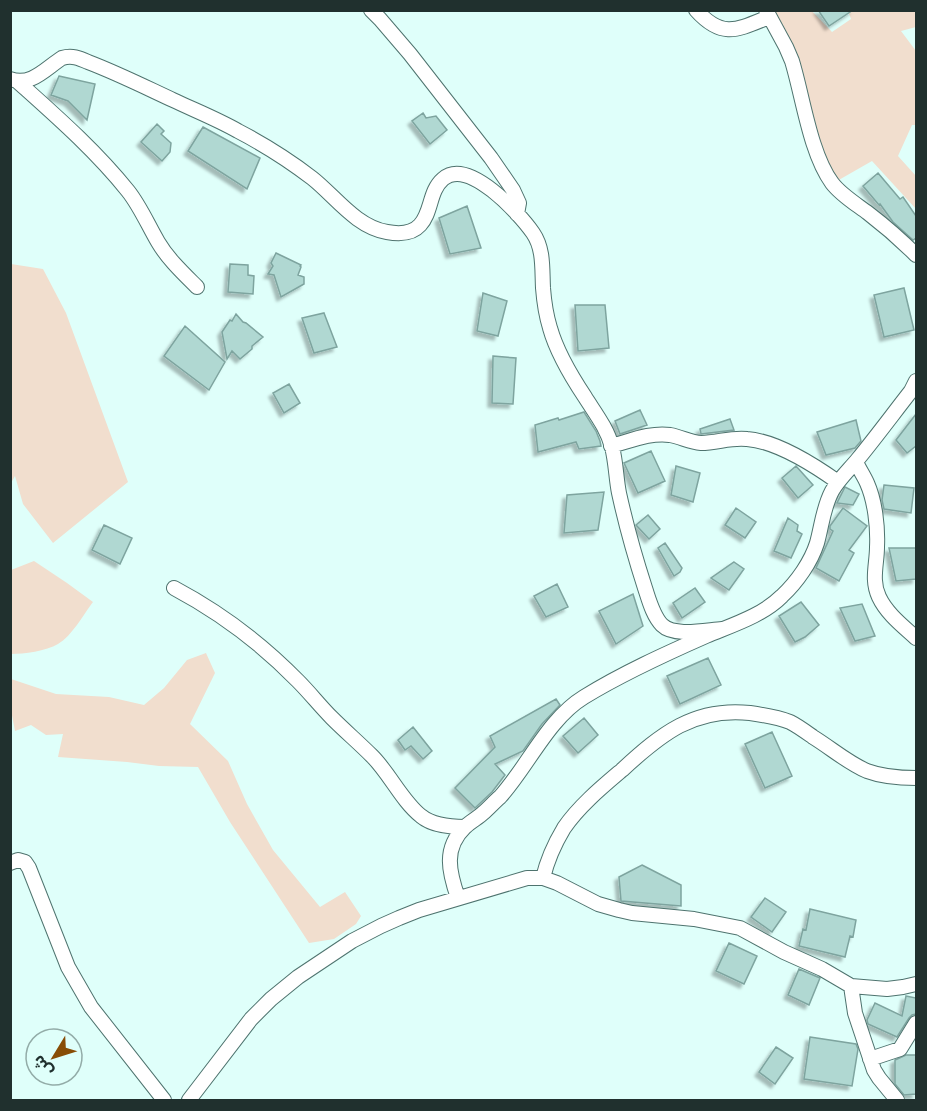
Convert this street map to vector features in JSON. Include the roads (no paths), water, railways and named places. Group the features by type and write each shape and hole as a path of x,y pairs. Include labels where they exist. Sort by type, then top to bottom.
{"street":[{"path":"371,10 410,54 513,190 519,203 517,214"},
{"path":"696,10 713,26 733,30 748,26 768,14 792,61 819,157 827,175 844,194 916,255"},
{"path":"14,80 25,81 35,78 62,58 73,56 88,62 238,131 309,176 369,227 387,232 415,230 423,223 437,187 444,178 454,174 474,178 496,194 533,233 540,250 549,326 556,346 600,419 611,446 619,493 636,560 659,621 665,628 672,631 722,629"},
{"path":"14,80 81,138 118,179 138,206 168,256 197,287"},
{"path":"458,898 449,863 450,852 456,838 465,827 499,798 552,727 583,697 645,664 743,621 781,597 792,585 814,551 823,513 831,493 916,381"},
{"path":"611,446 658,435 669,435 689,442 706,443 736,438 748,439 765,442 810,463 838,482"},
{"path":"856,462 868,484 872,499 877,548 874,570 875,585 879,598 916,638"},
{"path":"174,588 222,617 277,661 337,724 373,757 422,817 451,827 465,827"},
{"path":"543,878 546,866 565,828 585,804 666,733 708,714 737,712 768,715 791,723 869,772 886,776 916,778"},
{"path":"10,863 22,861 29,868 68,967 91,1007 164,1101"},
{"path":"189,1101 251,1019 271,999 298,977 352,941 419,910 526,878 543,878 598,904 619,910 637,914 694,919 740,928 822,969 851,987 887,989 916,984"},
{"path":"851,987 855,1013 870,1059 879,1078 897,1101"},
{"path":"870,1059 900,1049 916,1023"}]}
